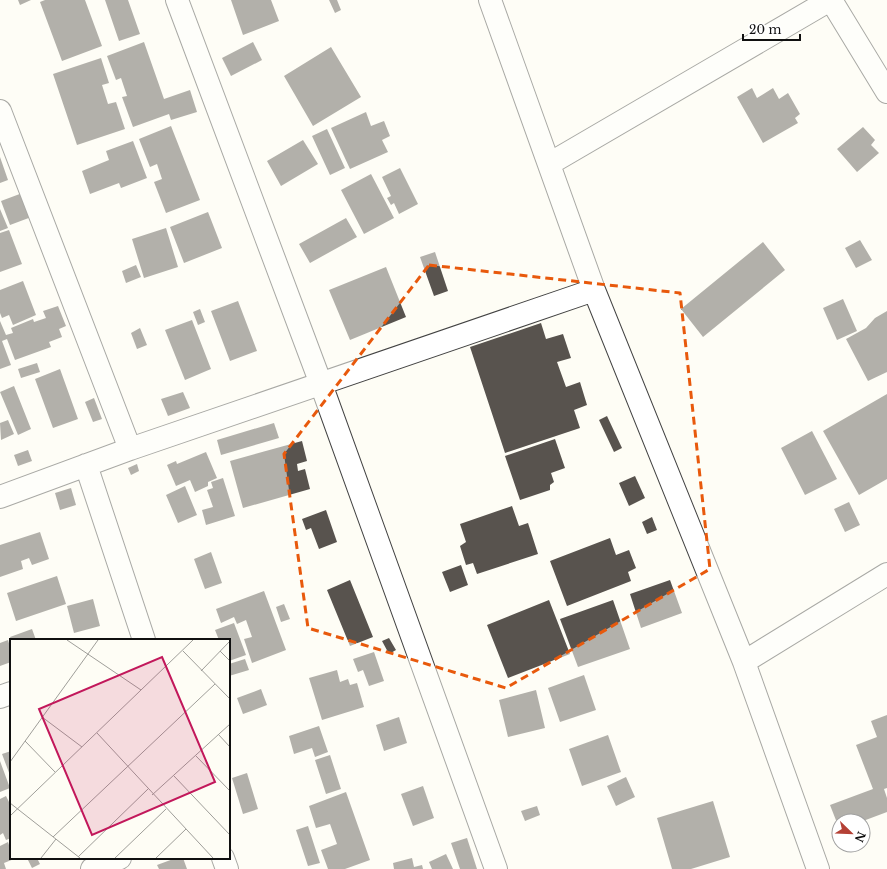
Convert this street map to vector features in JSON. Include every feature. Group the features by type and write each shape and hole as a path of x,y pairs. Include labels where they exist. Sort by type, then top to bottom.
{"street":[{"path":"177,0 321,384 496,869"},
{"path":"490,0 594,290 744,662 818,869"},
{"path":"549,164 830,0 887,92"},
{"path":"0,111 130,449"},
{"path":"0,497 130,449 594,290"},
{"path":"86,465 144,639"},
{"path":"744,662 887,574"},
{"path":"0,697 10,693"},
{"path":"92,869 117,859"},
{"path":"223,859 227,869"}],"highlighted area":[{"path":"429,265 680,293 710,569 506,688 308,628 284,454"}],"building":[{"path":"18,0 31,0 20,5"},
{"path":"45,0 85,0 102,46 62,61 40,2"},
{"path":"105,0 128,0 140,34 119,41"},
{"path":"231,0 271,0 279,21 243,35"},
{"path":"329,0 337,0 341,10 335,13"},
{"path":"144,42 164,99 190,90 197,112 171,120 169,114 133,127 122,97 127,96 121,78 116,80 107,56"},
{"path":"253,42 262,60 231,76 222,58"},
{"path":"331,47 361,97 313,126 284,76"},
{"path":"101,58 109,83 102,85 108,104 116,102 125,129 77,145 53,74"},
{"path":"752,88 757,98 773,88 779,99 788,93 800,114 795,118 798,123 763,143 737,97"},
{"path":"366,112 371,126 384,121 390,136 382,140 388,152 350,169 331,128"},
{"path":"171,126 200,200 166,213 154,182 162,179 157,164 150,167 139,139"},
{"path":"863,127 875,140 871,145 879,153 857,172 837,149"},
{"path":"327,129 345,168 330,175 312,136"},
{"path":"303,140 318,164 281,186 267,161"},
{"path":"133,141 147,178 121,188 119,183 90,194 82,171 109,160 106,151"},
{"path":"0,157 8,180 0,183"},
{"path":"400,168 418,204 399,214 394,203 391,205 387,198 391,196 382,177"},
{"path":"371,174 394,218 364,234 341,190"},
{"path":"25,192 34,216 10,225 1,201"},
{"path":"0,209 8,228 0,231"},
{"path":"208,212 222,248 184,263 170,227"},
{"path":"346,218 357,237 310,263 299,244"},
{"path":"166,228 178,267 144,278 132,239"},
{"path":"9,230 22,264 0,272 0,233"},
{"path":"860,240 872,260 856,268 845,248"},
{"path":"763,242 785,270 703,337 681,309"},
{"path":"435,252 448,291 434,296 420,257"},
{"path":"136,265 141,277 126,283 122,271"},
{"path":"386,267 406,317 350,340 329,290"},
{"path":"23,281 36,315 13,325 9,315 2,318 0,313 0,290"},
{"path":"843,299 857,331 837,340 823,308"},
{"path":"238,301 257,351 230,361 211,311"},
{"path":"58,306 66,326 59,329 62,337 49,342 51,347 15,360 7,339 2,341 11,365 0,369 0,321 6,335 13,333 11,328 33,319 34,322 46,318 43,311"},
{"path":"200,309 205,322 198,325 193,312"},
{"path":"887,311 887,372 868,381 846,339 866,328 875,318"},
{"path":"192,320 211,369 185,380 165,330"},
{"path":"541,323 546,339 563,334 571,358 557,362 566,387 580,382 587,405 574,410 580,428 505,453 470,347"},
{"path":"140,328 147,345 137,349 131,333"},
{"path":"37,363 40,372 21,378 18,369"},
{"path":"60,369 78,419 53,428 35,379"},
{"path":"14,386 31,429 18,435 0,392"},
{"path":"183,392 190,408 168,416 161,399"},
{"path":"887,394 887,479 859,495 823,431"},
{"path":"94,398 102,419 93,422 85,402"},
{"path":"607,416 622,448 614,452 599,420"},
{"path":"8,420 14,434 1,440 0,423"},
{"path":"274,423 279,438 221,455 217,440"},
{"path":"812,431 837,479 805,495 781,448"},
{"path":"555,439 565,468 551,473 554,482 550,485 550,490 520,500 505,456"},
{"path":"302,441 307,461 297,464 298,471 305,469 310,489 243,508 230,461"},
{"path":"28,450 32,461 18,466 14,455"},
{"path":"206,452 217,478 208,482 208,486 195,492 190,480 176,486 167,465 176,461 177,464"},
{"path":"137,464 139,471 131,475 128,468"},
{"path":"635,476 645,498 629,506 619,483"},
{"path":"223,478 235,516 206,525 202,510 213,507 207,490 213,488 211,482"},
{"path":"185,486 197,515 178,523 166,495"},
{"path":"71,488 76,505 60,510 55,493"},
{"path":"849,502 860,525 845,532 834,509"},
{"path":"512,506 519,526 528,523 538,554 477,574 473,563 466,565 460,546 466,542 460,524"},
{"path":"326,510 337,542 319,549 311,528 306,530 302,519"},
{"path":"652,517 657,530 647,534 642,522"},
{"path":"40,532 49,559 32,565 29,558 21,561 23,569 0,577 0,545"},
{"path":"610,538 616,555 629,550 636,568 628,572 631,581 567,606 550,561"},
{"path":"211,552 222,583 205,589 194,559"},
{"path":"461,565 468,585 450,592 442,572"},
{"path":"57,576 66,604 16,621 7,593"},
{"path":"350,580 373,637 350,646 327,590"},
{"path":"670,580 682,613 641,628 630,594"},
{"path":"264,591 286,650 252,663 244,639 252,637 246,620 237,624 234,617 221,623 216,609"},
{"path":"93,599 100,626 74,633 67,606"},
{"path":"549,600 570,654 508,678 487,625"},
{"path":"613,600 630,649 578,667 560,619"},
{"path":"284,604 290,619 281,622 276,607"},
{"path":"234,623 246,655 230,661 230,639 219,639 215,630"},
{"path":"32,629 36,639 11,639 10,637"},
{"path":"389,638 396,650 389,654 382,641"},
{"path":"8,640 10,647 10,662 0,666 0,643"},
{"path":"374,652 384,681 369,686 363,670 358,672 353,659"},
{"path":"245,659 249,670 230,676 230,664"},
{"path":"337,670 340,682 348,679 350,685 357,683 364,707 322,720 309,678"},
{"path":"584,675 596,710 560,722 548,688"},
{"path":"261,689 267,705 243,714 237,698"},
{"path":"536,690 545,728 508,737 499,700"},
{"path":"887,715 887,788 884,789 887,798 887,812 871,818 871,813 833,813 830,805 873,789 856,745 877,737 871,721"},
{"path":"399,717 407,743 384,751 376,725"},
{"path":"319,726 328,752 315,757 312,748 294,754 289,736"},
{"path":"608,735 621,772 582,786 569,749"},
{"path":"10,751 10,775 2,754"},
{"path":"330,755 341,789 326,794 315,760"},
{"path":"0,761 10,788 0,792"},
{"path":"247,773 258,809 243,814 232,778"},
{"path":"626,777 635,797 616,806 607,786"},
{"path":"423,786 434,818 413,826 401,794"},
{"path":"346,792 370,860 345,869 328,869 321,850 337,844 330,824 316,828 309,806"},
{"path":"6,796 10,804 10,838 6,840 3,833 0,835 0,799"},
{"path":"713,801 730,857 691,869 672,869 657,818"},
{"path":"537,806 540,815 525,821 521,811"},
{"path":"308,826 320,863 308,866 296,830"},
{"path":"467,838 477,869 460,869 451,843"},
{"path":"8,842 10,848 10,859 14,859 4,863 6,869 0,869 0,846"},
{"path":"446,854 453,869 432,869 429,862"},
{"path":"412,858 414,867 422,865 423,869 394,869 393,863"},
{"path":"28,859 38,859 40,864 32,868"},
{"path":"173,859 183,859 187,869 159,869 157,865"}]}
